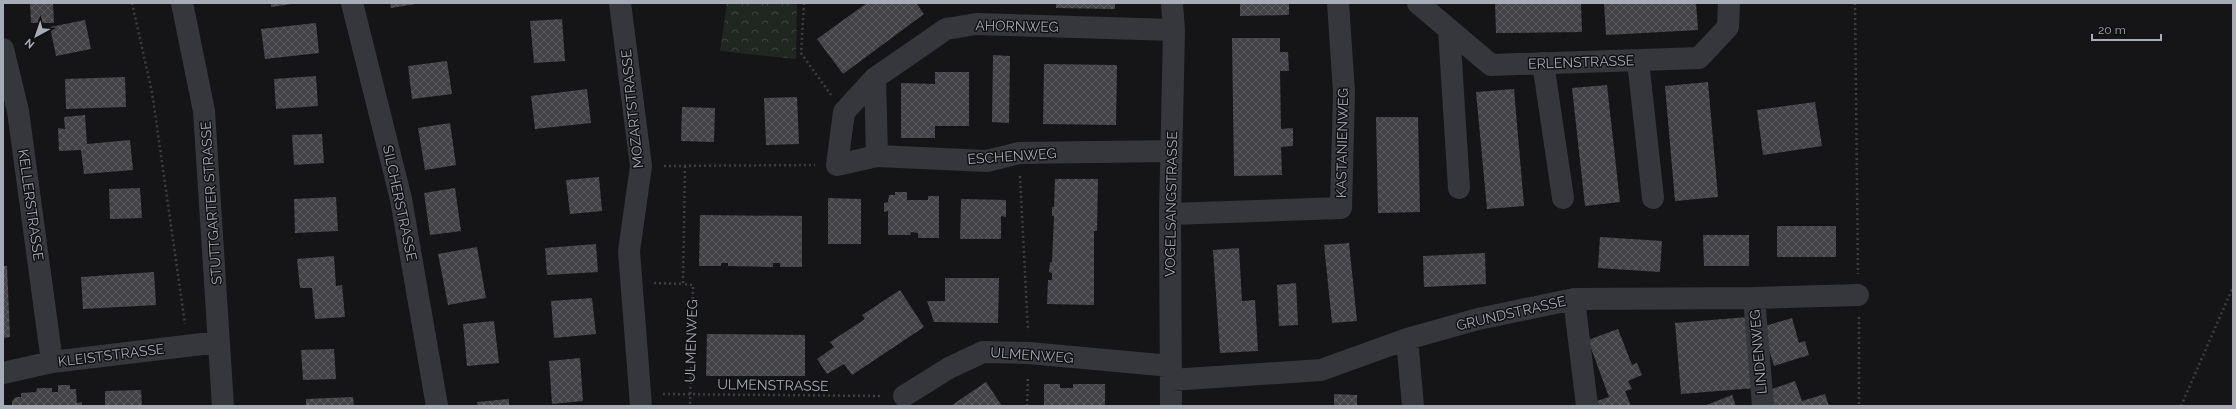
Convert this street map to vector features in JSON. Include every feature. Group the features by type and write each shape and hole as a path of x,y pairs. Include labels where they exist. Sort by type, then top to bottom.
{"street":[{"name":"STUTTGARTER STRASSE","path":"182,3 204,110 223,406"},
{"name":"SILCHERSTRASSE","path":"352,3 401,199 436,406"},
{"name":"MOZARTSTRASSE","path":"620,3 641,166 629,251 641,400"},
{"name":"VOGELSANGSTRASSE","path":"1171,406 1170,214 1174,30 1172,3"},
{"name":"KASTANIENWEG","path":"1170,214 1340,208 1344,92 1338,3"},
{"name":"ERLENSTRASSE","path":"1418,3 1491,65 1700,58 1728,27 1729,3"},
{"name":"AHORNWEG","path":"844,112 875,78 946,29 976,24 1174,30"},
{"path":"1449,29 1459,188"},
{"name":"KELLERSTRASSE","path":"3,49 18,111 52,362"},
{"path":"1638,61 1653,198"},
{"path":"1543,63 1563,198"},
{"path":"844,112 837,165 877,156 875,78"},
{"name":"ESCHENWEG","path":"877,156 987,161 1019,153 1171,151"},
{"name":"GRUNDSTRASSE","path":"1171,373 1321,370 1407,339 1478,319 1574,299 1754,298 1858,294"},
{"name":"LINDENWEG","path":"1754,298 1763,406"},
{"path":"1574,299 1587,406"},
{"path":"1407,339 1413,406"},
{"name":"KLEISTSTRASSE","path":"3,373 52,362 219,342"},
{"name":"ULMENWEG","path":"904,396 949,368 983,352 1029,353 1171,373"}],"path":[{"path":"132,3 152,92 188,346"},
{"path":"804,3 801,53 844,112"},
{"path":"1855,3 1860,406"},
{"path":"1019,153 1029,353 1027,406"},
{"path":"641,166 837,165"},
{"name":"ULMENWEG","path":"685,166 683,284 693,285 689,394 690,406"},
{"path":"632,283 683,284"},
{"path":"2181,406 2233,287"},
{"name":"ULMENSTRASSE","path":"641,400 689,394 904,396"}],"green space":[{"path":"727,3 797,3 796,59 720,51"}],"building":[{"path":"30,3 53,3 54,23 31,23"},
{"path":"271,3 292,3 292,4 271,7"},
{"path":"390,3 416,3 416,4 391,8"},
{"path":"867,3 916,3 924,14 843,74 817,39"},
{"path":"1056,3 1115,3 1115,9 1056,8"},
{"path":"1240,3 1289,3 1289,15 1240,16"},
{"path":"1495,3 1581,3 1582,32 1496,33"},
{"path":"1604,3 1696,3 1698,30 1606,35"},
{"path":"562,19 565,61 534,63 530,21"},
{"path":"85,20 91,49 56,56 50,27"},
{"path":"316,23 319,53 265,59 261,29"},
{"path":"1232,38 1280,38 1280,52 1288,52 1289,71 1280,71 1281,129 1293,128 1293,146 1281,147 1282,175 1234,176"},
{"path":"993,55 1010,56 1009,123 992,122"},
{"path":"447,61 452,94 412,99 408,66"},
{"path":"1044,64 1117,65 1116,125 1043,124"},
{"path":"935,72 969,72 969,126 935,126 935,138 901,138 901,83 935,84"},
{"path":"316,76 318,106 276,109 274,79"},
{"path":"125,77 126,107 66,109 65,79"},
{"path":"1708,82 1718,197 1675,201 1665,86"},
{"path":"1607,85 1620,202 1585,206 1572,88"},
{"path":"587,89 591,123 535,129 531,96"},
{"path":"1514,89 1524,206 1487,209 1476,92"},
{"path":"797,97 799,144 766,145 764,98"},
{"path":"1815,102 1822,146 1763,155 1757,110"},
{"path":"682,107 715,108 714,142 681,141"},
{"path":"85,115 87,144 130,140 133,170 84,174 81,150 59,151 58,128 65,129 64,117"},
{"path":"1376,117 1418,117 1420,212 1378,213"},
{"path":"450,123 456,165 425,170 418,128"},
{"path":"322,134 324,163 294,165 292,135"},
{"path":"599,177 602,211 570,214 566,180"},
{"path":"1055,179 1098,179 1097,231 1094,231 1094,305 1047,304 1048,280 1052,280 1052,273 1049,272 1050,262 1052,262 1054,216 1052,216 1052,207 1054,207"},
{"path":"140,188 142,218 110,219 109,189"},
{"path":"455,188 461,231 430,235 424,193"},
{"path":"895,192 907,192 907,200 928,200 928,196 939,196 939,238 918,238 918,233 911,232 910,235 888,235 888,211 884,212 884,203 888,202 889,195 895,195"},
{"path":"336,197 338,231 295,233 294,199"},
{"path":"828,198 861,199 861,244 828,244"},
{"path":"961,199 1006,200 1006,217 1001,216 1001,239 960,239"},
{"path":"700,215 802,216 802,267 780,267 780,263 773,263 773,267 728,266 728,263 721,263 721,266 699,266"},
{"path":"1777,226 1836,226 1836,257 1777,257"},
{"path":"1703,235 1749,235 1749,266 1704,266"},
{"path":"1600,237 1662,241 1660,272 1598,268"},
{"path":"1349,243 1357,321 1332,323 1324,245"},
{"path":"596,244 598,272 547,275 545,248"},
{"path":"477,247 486,298 448,305 438,254"},
{"path":"1239,248 1242,301 1255,300 1258,351 1220,353 1213,250"},
{"path":"1485,253 1486,284 1424,287 1423,256"},
{"path":"334,256 336,286 342,285 345,317 315,319 312,288 300,288 297,259"},
{"path":"3,266 7,266 10,337 3,338"},
{"path":"154,272 156,305 83,309 81,277"},
{"path":"945,278 999,278 998,323 934,322 927,301 945,301"},
{"path":"1296,283 1298,325 1279,326 1277,285"},
{"path":"900,290 924,327 852,375 844,364 827,374 817,359 834,347 830,342 865,319 862,315"},
{"path":"592,298 596,334 554,338 551,301"},
{"path":"1747,317 1756,388 1681,394 1675,323"},
{"path":"1792,318 1799,343 1805,341 1809,355 1774,366 1762,327"},
{"path":"494,321 499,363 467,366 463,324"},
{"path":"1618,329 1632,365 1637,363 1642,375 1628,381 1632,389 1625,391 1631,406 1599,406 1597,401 1609,397 1588,340"},
{"path":"707,334 805,335 805,376 706,376"},
{"path":"334,349 336,379 303,380 301,350"},
{"path":"580,358 583,401 552,404 549,361"},
{"path":"1795,381 1802,401 1825,394 1829,406 1774,406 1769,390"},
{"path":"986,382 1002,406 951,406 958,401"},
{"path":"1044,384 1060,384 1060,388 1073,388 1073,384 1105,384 1105,406 1044,406"},
{"path":"58,385 70,385 70,389 76,389 77,403 82,402 82,406 12,406 12,401 16,397 21,397 21,393 36,392 37,388 52,388 52,392 58,392"},
{"path":"141,390 142,406 105,406 105,391"},
{"path":"1334,394 1357,395 1357,406 1334,406"},
{"path":"1732,395 1736,406 1704,406"},
{"path":"353,397 354,406 306,406 306,399"},
{"path":"509,399 509,406 478,406 477,402"}]}
